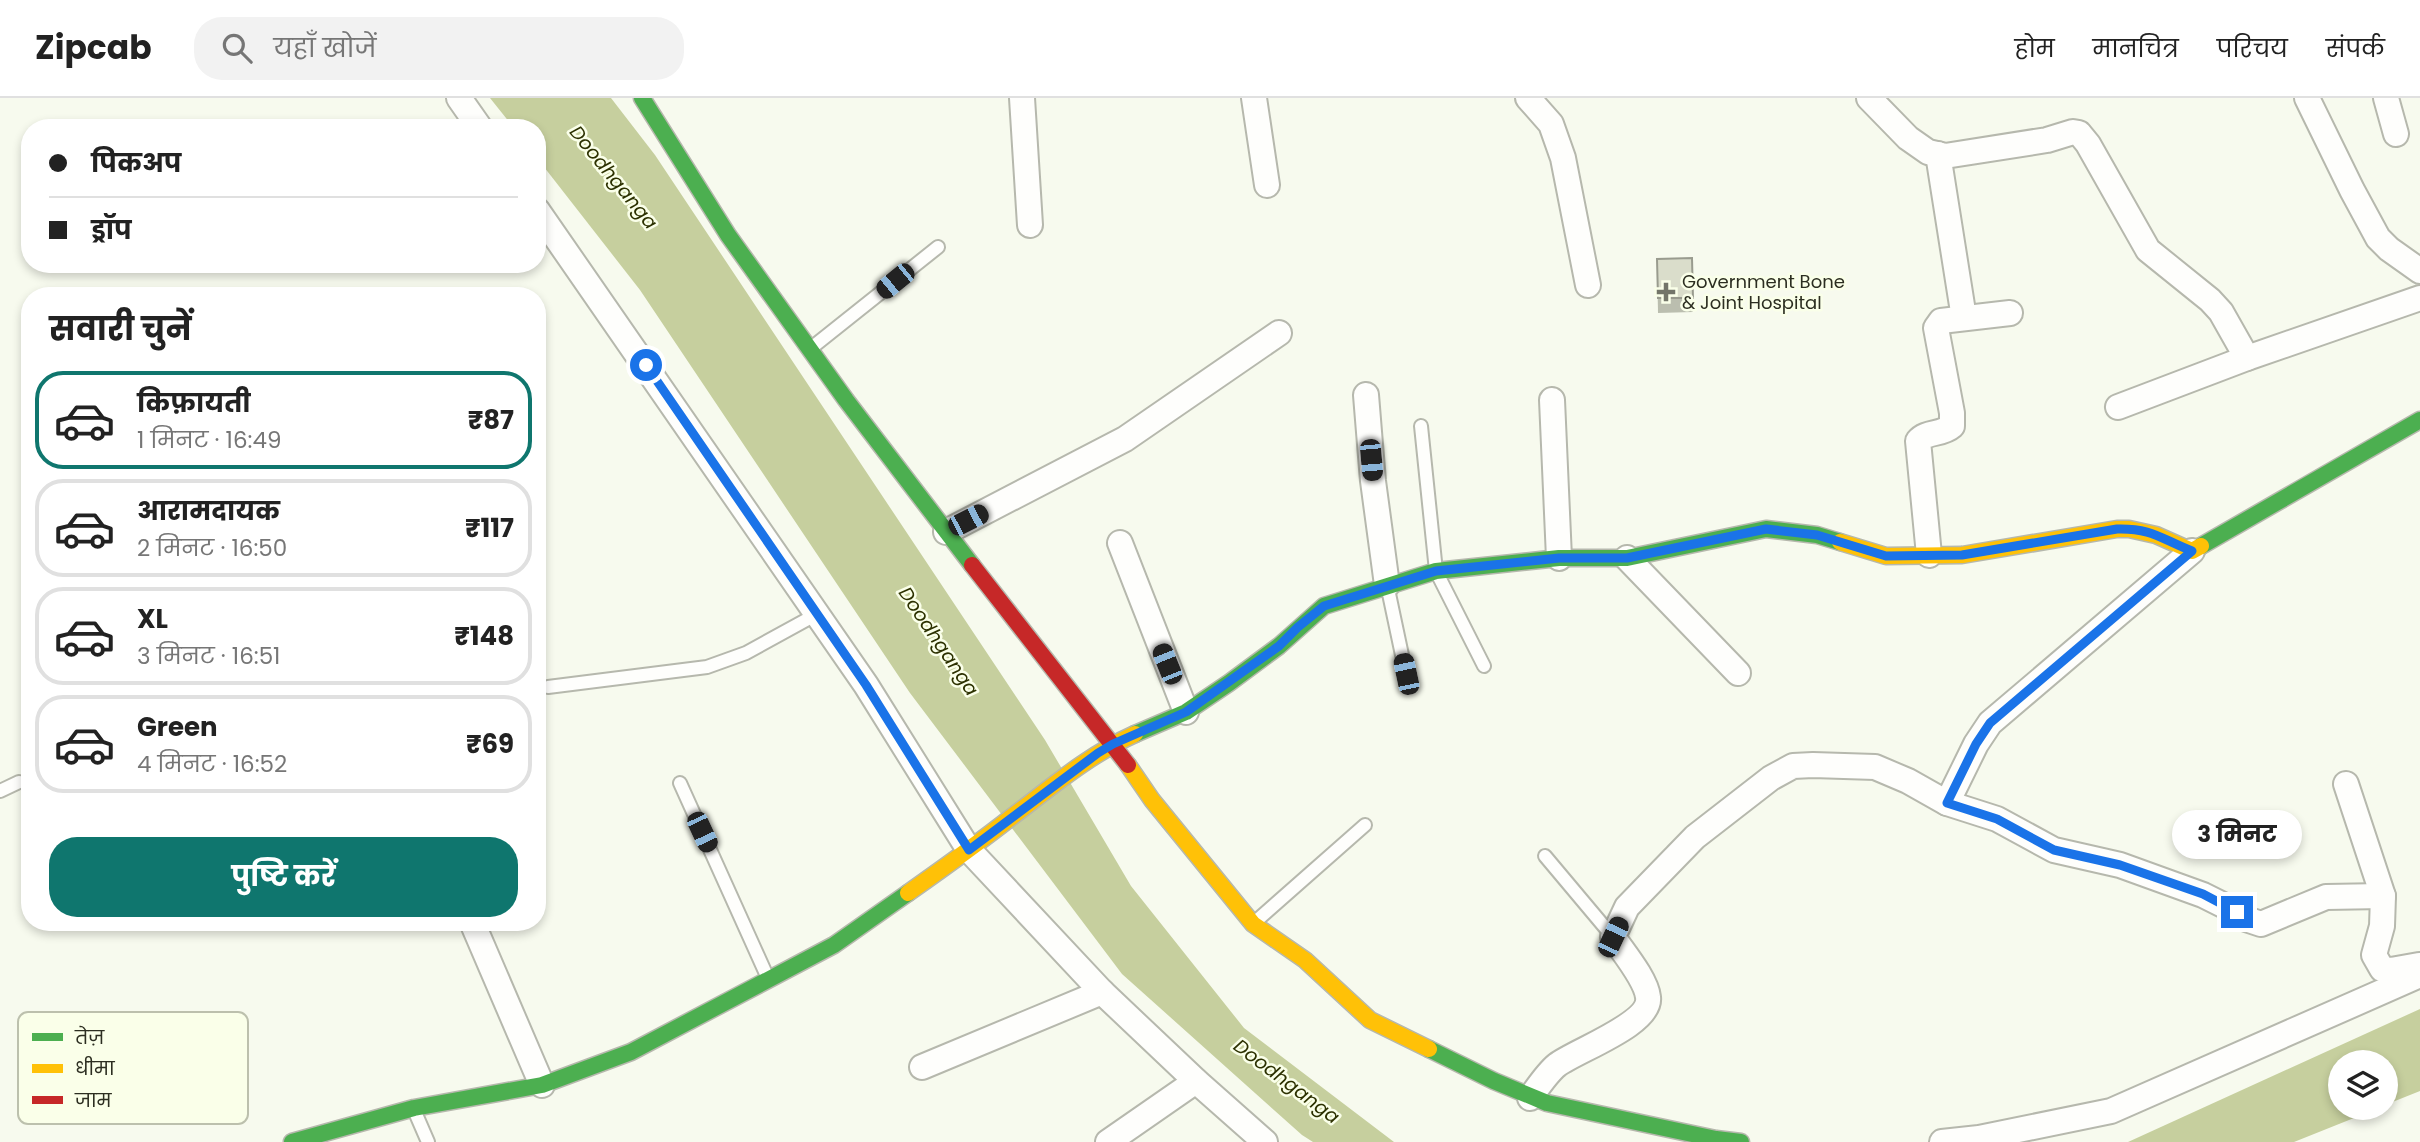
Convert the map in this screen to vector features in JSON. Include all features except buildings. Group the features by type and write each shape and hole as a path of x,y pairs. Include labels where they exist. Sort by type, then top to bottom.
{"street":[{"path":"459,98 474,119"},
{"path":"642,98 728,235 810,349 946,532 1113,744 1152,800 1254,924 1305,960 1370,1020 1530,1098 1741,1142"},
{"path":"1022,98 1030,225"},
{"path":"1254,98 1267,185"},
{"path":"1528,98 1551,124 1563,158 1588,285"},
{"path":"1869,98 1908,138 1928,152 1938,154 1954,156 2079,133 2088,144 2148,250 2210,300 2221,312 2247,358"},
{"path":"2307,98 2378,238 2420,271"},
{"path":"2386,98 2396,134"},
{"path":"1938,154 1964,318"},
{"path":"546,223 977,844 1102,992 1265,1142"},
{"path":"2118,407 2247,358 2420,298"},
{"path":"1930,555 1918,441 1922,436 1948,430 1952,414 1936,328 1941,321 2010,313"},
{"path":"946,532 1125,439 1279,333"},
{"path":"1366,395 1373,481 1387,585"},
{"path":"1552,400 1559,558"},
{"path":"1947,803 1976,744 1990,723 2192,551 2420,420"},
{"path":"292,1142 414,1108 542,1085 631,1052 834,945 977,844 1084,762 1113,744 1186,712 1279,646 1324,606 1387,585 1436,571 1559,558 1627,558 1766,529 1817,535 1886,556 1962,555 2117,529 2151,532 2192,551"},
{"path":"1119,543 1186,712"},
{"path":"1627,558 1738,673"},
{"path":"1530,1098 1556,1065 1636,1020 1647,1009 1648,995 1643,983 1613,937 1627,907 1695,837 1771,778 1793,766 1875,767 1908,781 1947,803 1997,819 2054,850 2120,865 2203,894 2246,919 2261,924 2326,897 2383,895"},
{"path":"2346,784 2383,895 2382,926 2375,949 2376,961 2382,969 2391,970 2420,965"},
{"path":"476,931 542,1085"},
{"path":"1942,1142 1979,1138 2112,1111 2420,975"},
{"path":"922,1068 1102,992"},
{"path":"1108,1142 1196,1081"}],"lane":[{"path":"810,349 938,247"},
{"path":"1421,426 1436,571 1484,666"},
{"path":"1387,585 1406,674"},
{"path":"548,687 708,667 746,653 817,614"},
{"path":"0,791 19,782"},
{"path":"680,783 769,979"},
{"path":"1254,924 1365,825"},
{"path":"1545,856 1613,937"},
{"path":"414,1108 428,1142"}],"water":[{"name":"Doodhganga","path":"490,98 611,98 655,155 1045,740 1131,886 1244,1028 1394,1142 1313,1142 1122,974 910,693 640,290 546,170 546,119 507,119"},
{"path":"2420,1009 2420,1091 2398,1100 2398,1050 2330,1050"},
{"path":"2328,1051 2328,1120 2349,1120 2294,1142 2128,1142"}],"traffic: fast":[{"path":"642,98 728,235 846,400 972,565"},
{"path":"2201,546 2420,420"},
{"path":"1135,734 1186,712 1229,683 1279,646 1324,606 1436,571 1559,558 1627,558 1766,529 1817,535 1840,542"},
{"path":"292,1142 414,1108 542,1085 631,1052 834,945 908,893"},
{"path":"1429,1049 1547,1103 1741,1142"}],"traffic: slow":[{"path":"1840,542 1886,556 1962,555 2129,529 2156,535 2192,551 2201,546"},
{"path":"908,893 972,848 1069,773 1135,734"},
{"path":"1128,765 1152,800 1253,924 1305,960 1370,1020 1429,1049"}],"traffic: jam":[{"path":"972,565 1128,765"}],"place":[{"name":"Government Bone & Joint Hospital","path":"1666,292"}],"route":[{"path":"646,365 866,685 969,850 1098,753 1186,712 1229,683 1279,646 1324,606 1436,571 1559,558 1627,558 1766,529 1817,535 1886,556 1962,555 2117,529 2139,529 2192,551 1990,723 1976,744 1947,803 1997,819 2054,850 2120,865 2203,894 2237,912"}]}
